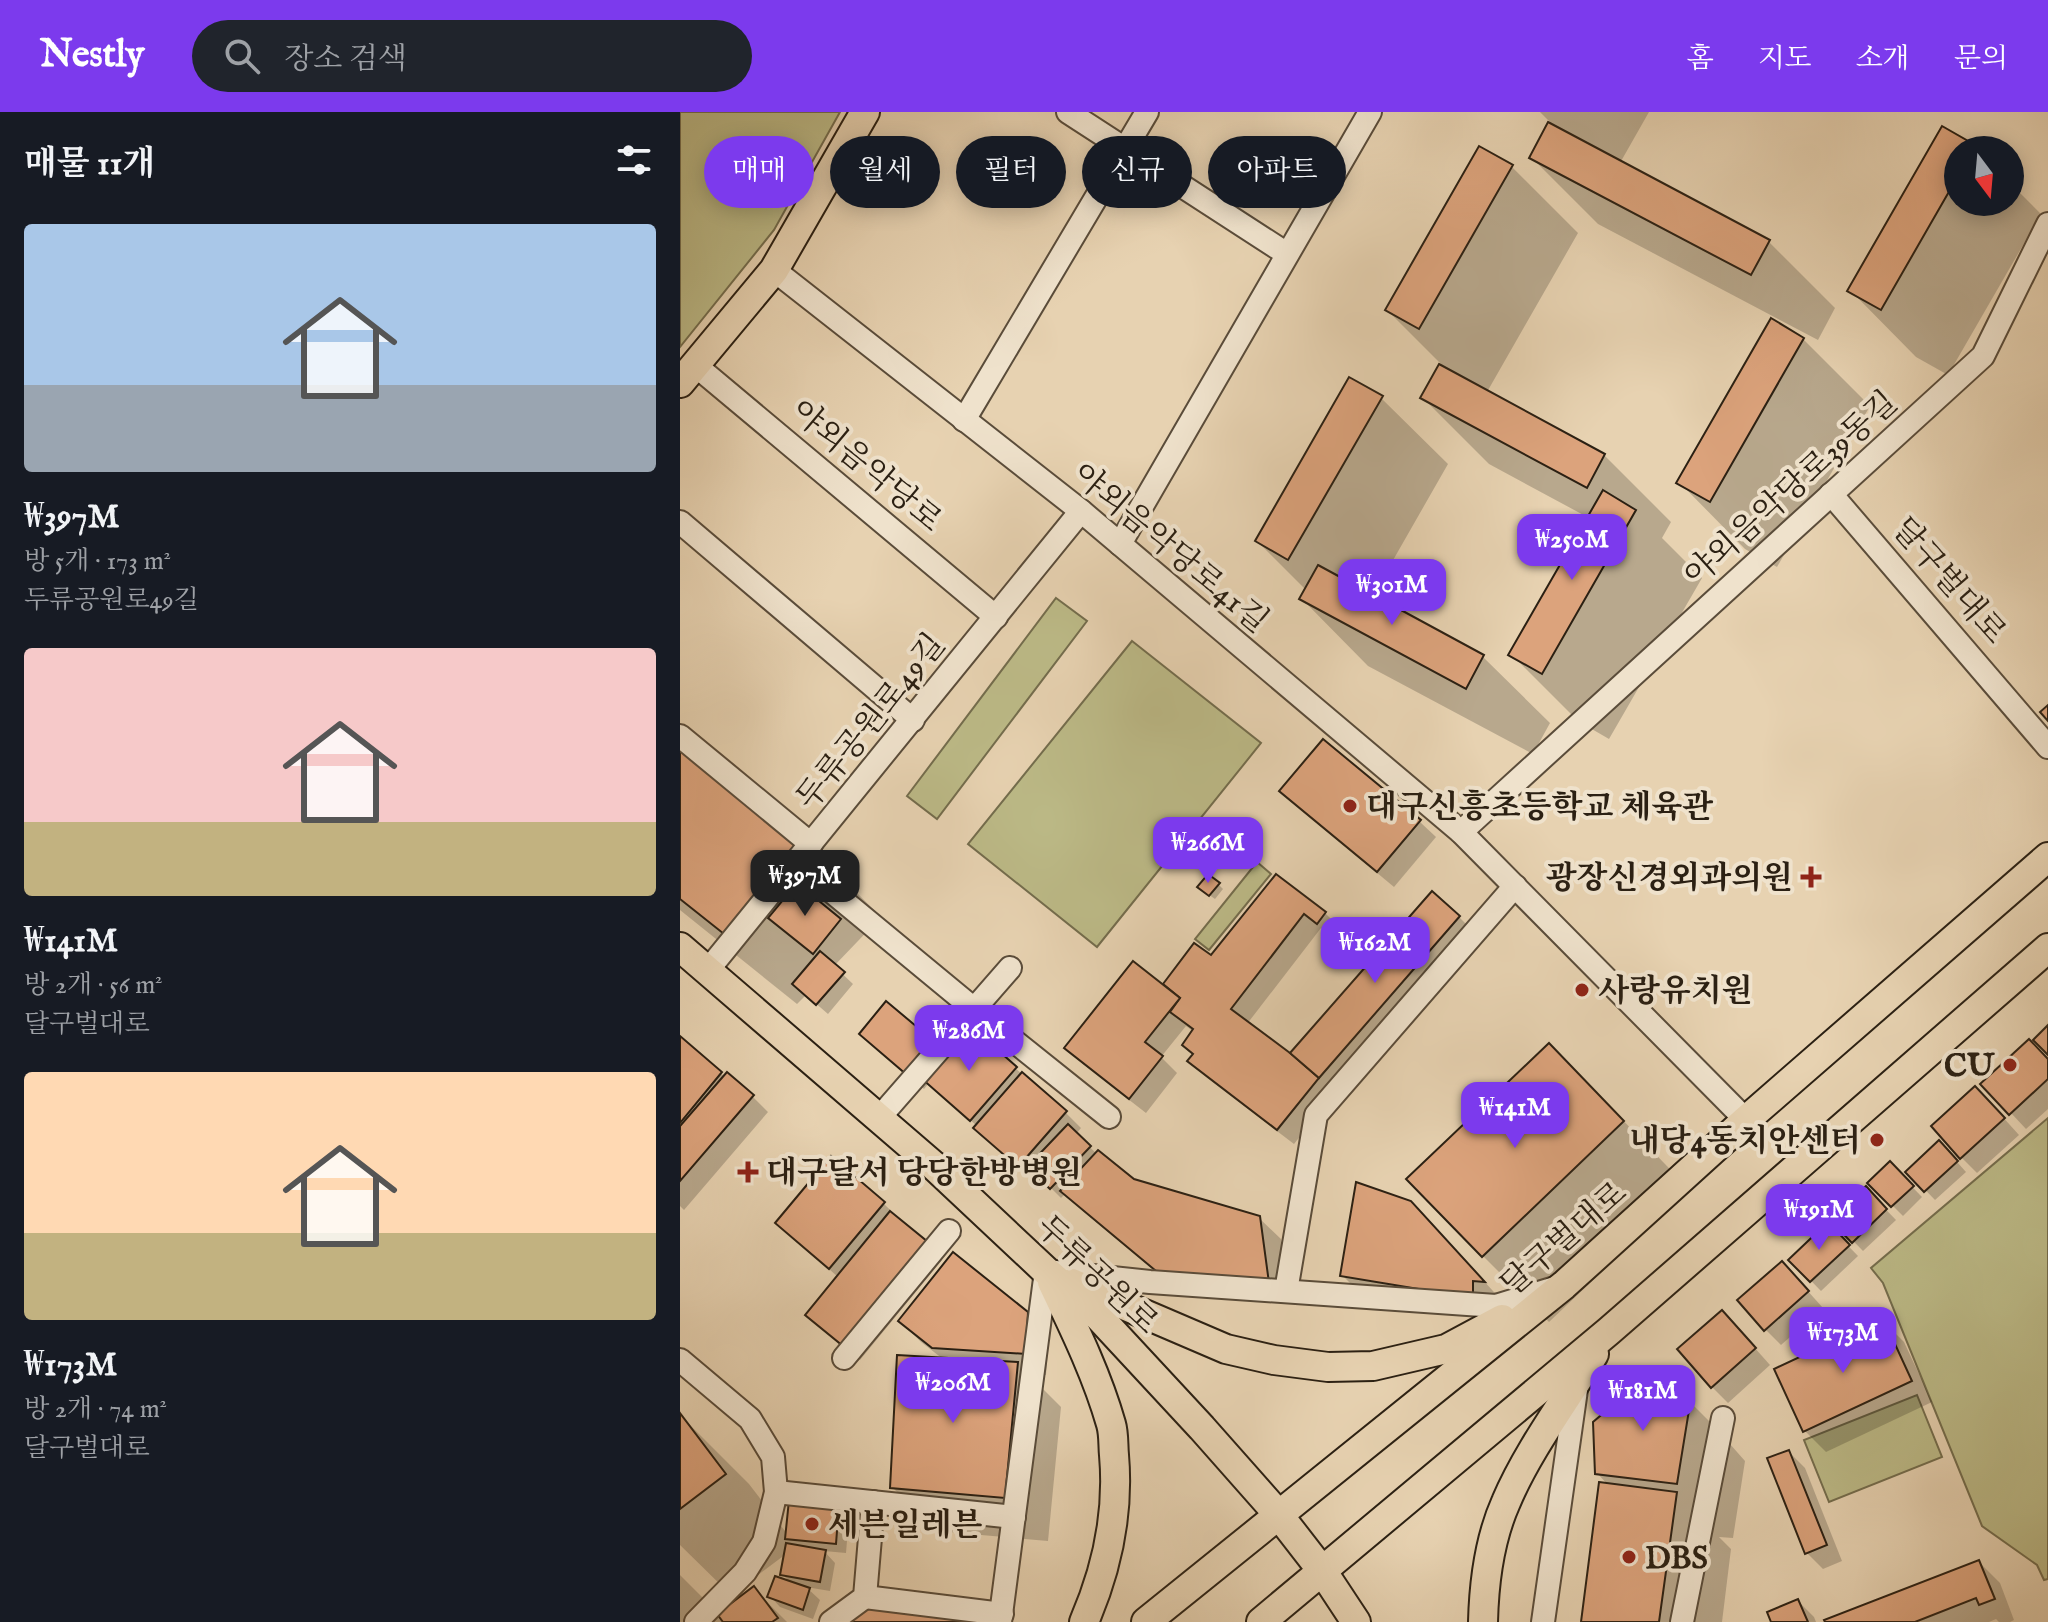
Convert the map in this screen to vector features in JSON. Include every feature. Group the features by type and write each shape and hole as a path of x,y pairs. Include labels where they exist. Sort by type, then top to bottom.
{"main road":[{"name":"야외음악당로","path":"688,374 774,270 865,112"},
{"name":"달구벌대로","path":"1165,1616 1278,1514 1564,1285 1746,1120 2048,857"},
{"path":"1261,1622 1609,1331 2048,948"},
{"name":"두류공원로","path":"690,960 932,1164 1099,1317 1278,1514 1323,1572 1356,1622"},
{"path":"1046,1271 1226,1349 1274,1360 1328,1367 1373,1366 1446,1349 1564,1285"},
{"path":"1046,1271 1079,1337 1112,1427 1115,1515 1100,1580 1084,1622"},
{"path":"1483,1622 1491,1546 1505,1503 1527,1461 1609,1331"}],"street":[{"path":"1068,112 1105,136"},
{"path":"1133,136 1147,112"},
{"path":"1120,544 1370,112"},
{"path":"1192,192 1287,254"},
{"path":"964,420 1090,208"},
{"name":"야외음악당로39동길","path":"1461,832 1983,356 2040,262 2048,224"},
{"name":"야외음악당로41길","path":"774,270 1081,511 1461,832 1746,1120"},
{"name":"야외음악당로","path":"688,374 996,617"},
{"name":"달구벌대로","path":"1831,494 2048,747"},
{"name":"두류공원로49길","path":"690,960 796,862 1081,511"},
{"path":"680,522 913,720"},
{"path":"680,736 811,844"},
{"path":"796,862 1109,1117"},
{"path":"1286,1291 1316,1115 1515,886"},
{"path":"879,1118 1010,968"},
{"path":"844,1358 949,1231"},
{"path":"831,1622 865,1597 1001,1618 1046,1271 1150,1282 1496,1306 1564,1285"},
{"path":"680,1360 750,1419 773,1457 776,1492 764,1542 745,1572 696,1622"},
{"path":"1543,1622 1577,1382"},
{"path":"1682,1622 1723,1418"},
{"path":"776,1492 1014,1517"},
{"path":"865,1597 873,1502"}],"shaded area":[{"path":"680,112 840,112 814,158 814,136 704,136 704,208 786,208 774,230 680,347"},
{"path":"1056,598 1087,621 937,819 907,796"},
{"path":"1132,641 1261,743 1097,947 968,844"},
{"path":"1257,862 1271,874 1209,950 1195,939"},
{"path":"2048,1118 2048,1579 2044,1580 2037,1565 1982,1526 1883,1283 1871,1268"},
{"path":"1917,1395 1942,1457 1829,1502 1804,1440"}],"building":[{"path":"1548,122 1770,240 1751,275 1529,158"},
{"path":"1942,126 1959,136 1944,136 1944,200 1881,310 1847,291"},
{"path":"1479,146 1513,165 1419,329 1385,310"},
{"path":"1771,318 1804,338 1710,502 1676,483"},
{"path":"1439,364 1605,454 1587,488 1420,398"},
{"path":"1349,377 1383,396 1288,560 1255,541"},
{"path":"1603,490 1636,510 1542,674 1508,655"},
{"path":"1318,565 1484,655 1466,689 1299,599"},
{"path":"2048,705 2048,721 2040,712"},
{"name":"대구신흥초등학교 체육관","path":"1323,739 1421,820 1377,872 1279,791"},
{"path":"680,743 811,844 724,934 680,899"},
{"path":"1208,874 1220,883 1209,896 1197,887"},
{"path":"1276,874 1326,912 1317,924 1304,914 1231,1009 1319,1078 1277,1130 1187,1061 1193,1054 1182,1045 1193,1029 1170,1012 1180,998 1163,984 1194,943 1211,955"},
{"path":"797,883 841,919 813,954 768,918"},
{"path":"1432,891 1460,916 1319,1078 1290,1053"},
{"path":"820,951 845,972 816,1005 792,984"},
{"path":"1133,961 1180,998 1145,1042 1163,1056 1129,1099 1064,1048"},
{"path":"886,1001 935,1042 907,1075 859,1034"},
{"path":"969,1025 1017,1067 970,1121 921,1078"},
{"path":"2048,1025 2048,1055 2033,1040"},
{"path":"680,1036 722,1072 680,1123"},
{"path":"2029,1039 2048,1059 2048,1079 2009,1115 1980,1084"},
{"path":"1549,1043 1624,1121 1482,1257 1406,1179"},
{"path":"727,1072 754,1095 680,1181 680,1126"},
{"path":"1022,1072 1067,1111 1018,1167 973,1128"},
{"path":"1975,1086 2005,1118 1960,1159 1931,1126"},
{"path":"1068,1124 1091,1146 1050,1189 1027,1167"},
{"path":"1939,1140 1958,1161 1924,1192 1905,1172"},
{"path":"1098,1150 1134,1179 1260,1216 1269,1283 1162,1276 1060,1191"},
{"path":"831,1156 885,1202 829,1269 775,1223"},
{"path":"1890,1161 1914,1186 1891,1207 1867,1183"},
{"path":"1356,1182 1411,1201 1485,1282 1473,1281 1473,1298 1340,1276"},
{"path":"1866,1186 1887,1209 1852,1243 1830,1220"},
{"path":"890,1211 928,1242 843,1346 805,1315"},
{"path":"1828,1222 1850,1245 1810,1282 1788,1260"},
{"path":"953,1252 1028,1312 1026,1354 932,1348 898,1321"},
{"path":"1782,1261 1809,1291 1764,1331 1737,1300"},
{"path":"1722,1310 1756,1348 1711,1388 1677,1349"},
{"path":"1883,1318 1912,1381 1803,1432 1774,1369"},
{"path":"897,1355 1018,1362 1005,1498 890,1488"},
{"path":"1658,1367 1690,1404 1677,1484 1595,1474 1593,1422"},
{"path":"680,1413 726,1474 680,1509"},
{"path":"1789,1450 1827,1545 1805,1554 1767,1458"},
{"name":"DBS","path":"1599,1482 1677,1492 1659,1622 1581,1622"},
{"path":"789,1500 839,1505 836,1544 785,1539"},
{"path":"786,1543 826,1550 820,1582 780,1575"},
{"path":"1979,1560 1995,1599 1979,1605 1976,1598 1915,1622 1824,1620"},
{"path":"775,1576 810,1588 803,1610 767,1597"},
{"path":"754,1586 778,1618 772,1622 723,1622 717,1614"},
{"path":"1798,1599 1808,1622 1771,1622 1767,1612"},
{"path":"873,1604 989,1622 847,1622"}],"place":[{"name":"대구신흥초등학교 체육관","path":"1350,806"},
{"name":"광장신경외과의원","path":"1811,877"},
{"name":"사랑유치원","path":"1582,990"},
{"name":"CU","path":"2010,1065"},
{"name":"내당4동치안센터","path":"1877,1140"},
{"name":"대구달서 당당한방병원","path":"748,1172"},
{"name":"세븐일레븐","path":"812,1524"},
{"name":"DBS","path":"1629,1557"}]}
